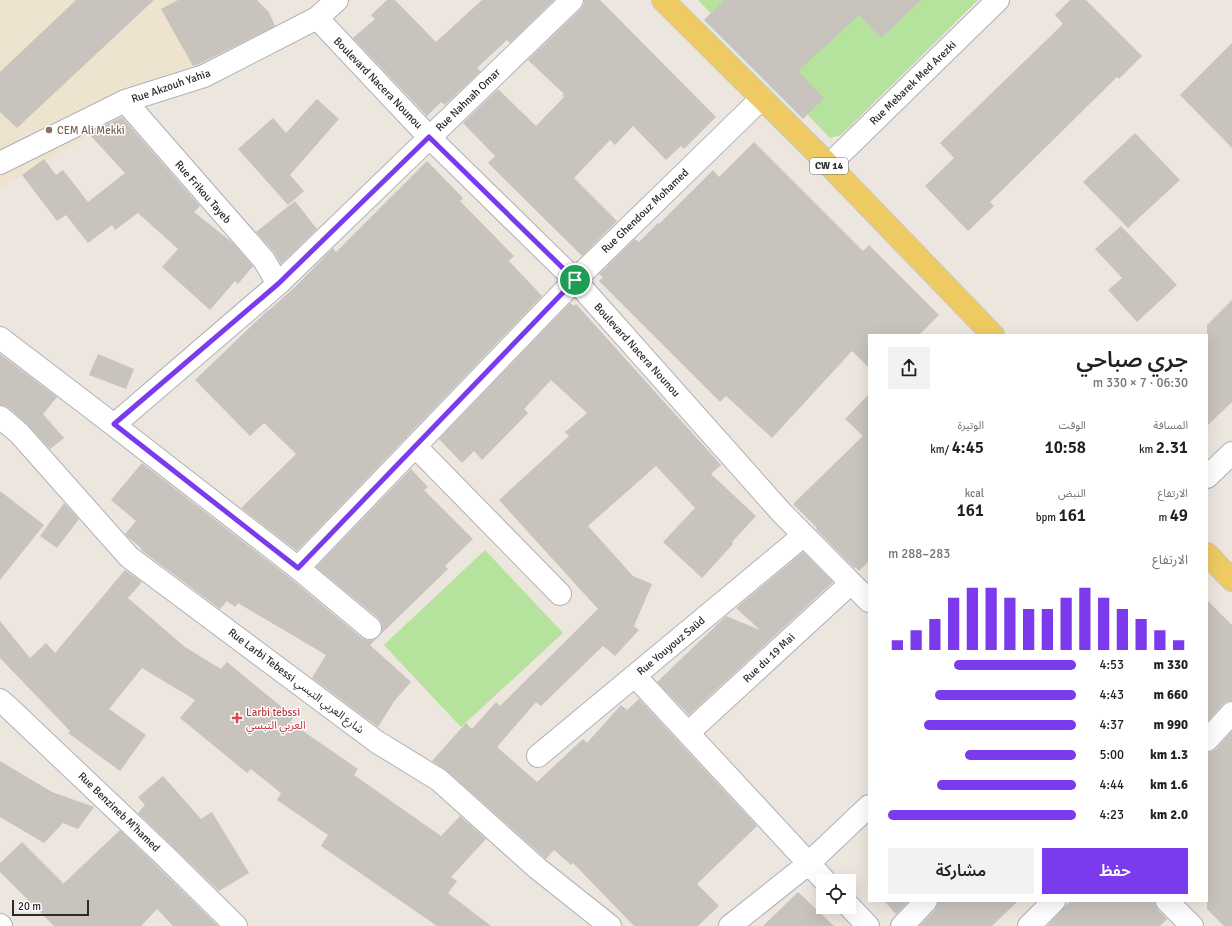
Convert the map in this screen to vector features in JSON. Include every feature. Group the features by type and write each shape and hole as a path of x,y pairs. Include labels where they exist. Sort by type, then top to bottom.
{"main road":[{"name":"CW 14","path":"663,0 829,165 992,334"},
{"path":"1208,555 1232,580"}],"street":[{"name":"Rue Akzouh Yahia","path":"0,163 125,102 204,76 317,18 337,0"},
{"name":"Rue Nahnah Omar","path":"114,424 278,284 572,0"},
{"name":"Rue Mebarek Med Arezki","path":"829,165 998,0"},
{"name":"Boulevard Nacera Nounou","path":"317,18 429,137 575,280 781,512 868,599"},
{"name":"Rue Ghendouz Mohamed","path":"298,568 575,280 762,98"},
{"name":"Rue Frikou Tayeb","path":"125,102 264,260 278,284"},
{"path":"0,338 114,424 298,568 370,628"},
{"name":"Rue Larbi Tebessi شارع العربي التبسي","path":"0,417 19,433 129,557 377,742 439,780 537,868 610,926"},
{"path":"415,446 560,594"},
{"path":"1208,476 1232,453"},
{"name":"Rue Youyouz Saüd","path":"538,756 804,535"},
{"name":"Rue du 19 Mai","path":"688,733 851,583"},
{"path":"635,676 817,874"},
{"name":"Rue Benzineb M'hamed","path":"0,700 165,856 236,926"},
{"path":"1208,739 1232,713"},
{"path":"730,926 808,864 868,807"},
{"path":"902,926 925,902"},
{"path":"1029,926 1053,902"},
{"path":"1168,902 1192,926"},
{"path":"856,913 868,926"}],"shaded area":[{"name":"CEM Ali Mekki","path":"0,0 178,0 162,10 196,72 0,188"}],"green space":[{"path":"698,0 978,0 841,135 830,138"},
{"path":"485,550 563,633 461,727 384,645"}],"building":[{"path":"76,0 154,0 17,128 0,112 0,72"},
{"path":"178,0 257,0 269,12 275,26 193,66 161,9"},
{"path":"387,0 395,0 436,42 482,0 554,0 510,43 507,40 477,68 481,71 445,105 441,102 427,116 353,38 375,19 371,15"},
{"path":"584,0 600,0 716,117 684,149 681,146 666,160 633,126 615,145 610,140 574,178 617,221 582,256 488,163 495,156 463,123 498,89 536,126 564,97 562,95 564,94 528,60 581,9 584,4"},
{"path":"724,0 921,0 881,38 859,15 798,71 824,98 803,119 704,20"},
{"path":"1070,0 1086,0 1142,56 1119,79 1117,77 990,202 994,206 968,231 925,186 954,158 940,143 1063,24 1055,15"},
{"path":"1232,43 1232,148 1180,95"},
{"path":"317,99 339,119 290,175 304,191 288,205 238,149 273,118 286,133"},
{"path":"122,117 200,206 194,212 233,243 253,266 238,284 235,281 210,310 162,267 178,249 138,213 115,230 112,225 88,243 66,215 57,221 22,175 44,159 56,175 63,170 88,202 125,173 89,134 94,130"},
{"path":"1135,133 1180,180 1128,228 1083,182"},
{"path":"754,142 863,251 869,245 939,315 920,334 868,334 868,367 852,351 772,438 726,396 720,402 599,281 603,277 599,274 635,239 639,242 658,223 659,224 713,170 719,177"},
{"path":"427,161 463,198 460,201 514,256 509,261 542,296 297,551 241,508 296,454 264,423 250,436 195,380 268,310 296,286 333,248 336,252"},
{"path":"295,201 317,229 281,264 274,252 256,232"},
{"path":"1121,226 1177,285 1137,322 1108,290 1122,278 1095,249"},
{"path":"1232,300 1232,402 1208,425 1208,334 1207,325"},
{"path":"570,303 574,306 576,304 721,465 711,474 756,516 702,578 663,542 695,508 656,466 588,526 633,576 652,584 634,626 639,630 615,656 603,646 541,706 536,702 497,747 537,782 583,739 587,743 621,705 627,710 639,699 757,826 697,884 719,906 698,926 634,926 573,863 571,865 554,850 546,859 447,771 432,761 466,723 472,729 496,702 500,706 598,609 499,500 569,436 565,432 587,413 551,380 524,409 528,413 482,460 474,451 462,463 439,439"},
{"path":"0,354 57,397 43,414 64,438 50,449 27,424 8,407 0,405"},
{"path":"98,354 134,369 126,389 89,375"},
{"path":"868,395 868,562 859,571 855,567 854,568 793,504 863,436 845,419"},
{"path":"142,463 290,578 362,638 374,640 377,638 370,645 411,682 395,700 378,727 312,678 326,655 238,603 235,607 227,601 220,609 141,550 142,549 125,534 136,521 111,500"},
{"path":"411,469 428,487 424,490 473,539 445,566 448,569 380,635 382,624 378,618 316,567"},
{"path":"0,491 44,525 0,580"},
{"path":"64,503 79,519 57,548 40,536"},
{"path":"803,552 833,582 689,715 657,682 726,616 760,630 736,608"},
{"path":"125,570 142,582 128,598 185,647 221,669 227,662 294,717 290,722 358,769 354,775 441,836 460,816 486,839 451,877 457,881 448,893 491,926 437,926 321,846 328,835 277,800 281,793 251,769 247,773 180,718 195,700 142,668 109,709 146,735 120,771 68,733 70,731 0,658 0,621 30,658 46,643 55,653"},
{"path":"1208,601 1232,625 1232,701 1228,701 1223,704 1208,721"},
{"path":"1232,731 1232,926 1224,926 1207,909 1208,752 1216,749"},
{"path":"0,761 52,792 94,807 78,829 63,823 44,843 0,817"},
{"path":"163,776 201,819 212,812 249,873 219,891 138,813 145,805 138,797"},
{"path":"120,830 218,926 173,926 157,909 141,926 54,926 0,872 0,863 22,842 63,883 62,885"},
{"path":"798,892 816,909 816,914 821,914 834,926 763,926"},
{"path":"885,902 908,902 896,914"},
{"path":"938,902 1017,902 992,926 919,926 935,910"},
{"path":"1069,902 1155,902 1158,910 1167,919 1160,926 1047,926"}],"place":[{"name":"CEM Ali Mekki","path":"49,130"},
{"name":"Larbi tebssi العربي التبسي","path":"237,718"}],"route":[{"path":"429,137 575,280 298,568 114,424 278,284 429,137"}]}
